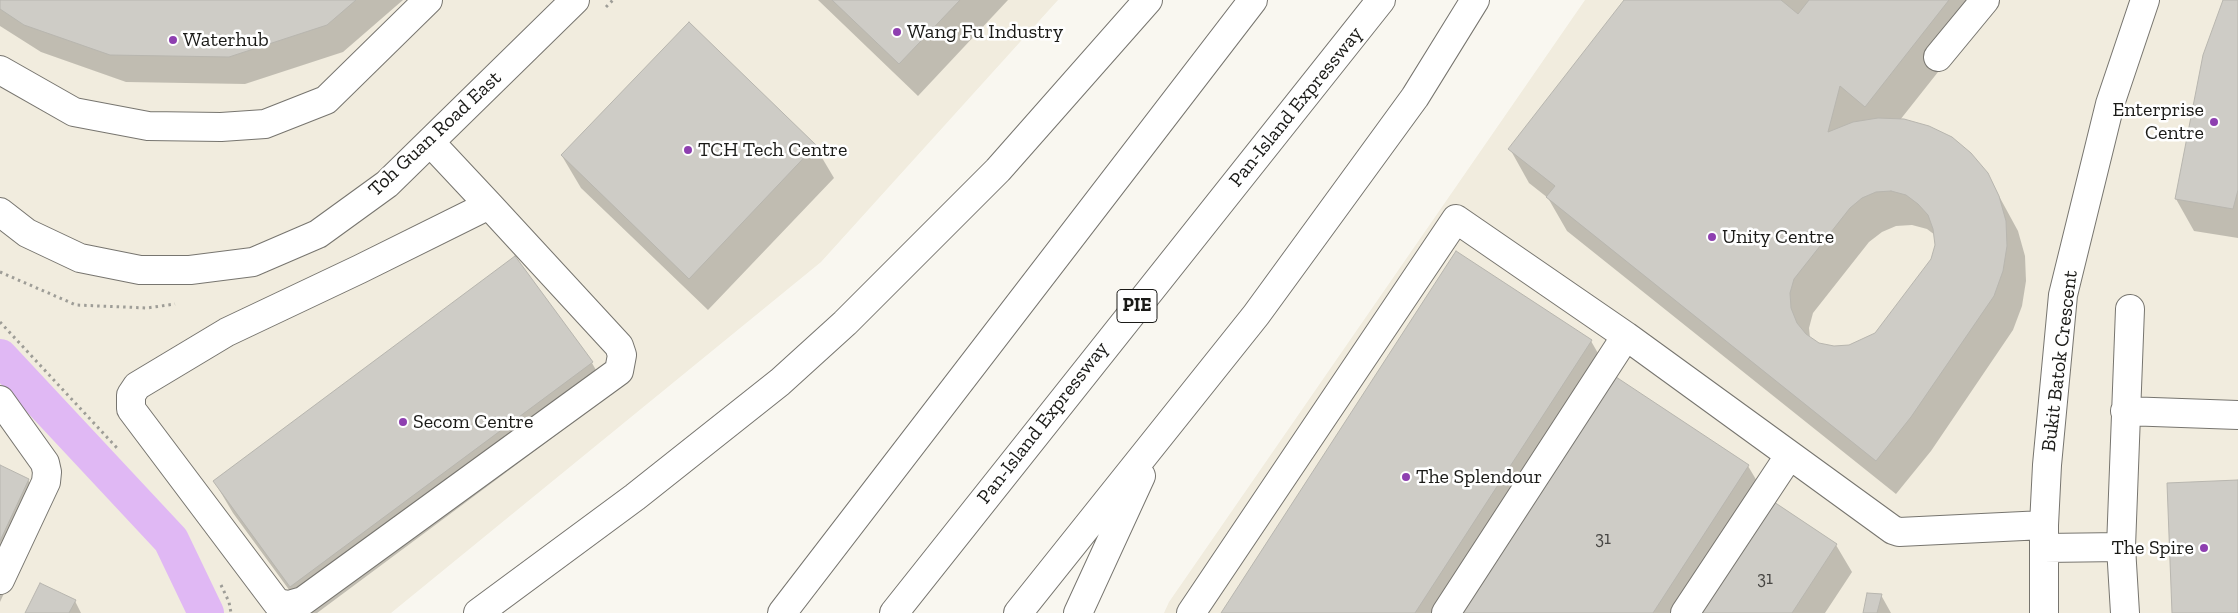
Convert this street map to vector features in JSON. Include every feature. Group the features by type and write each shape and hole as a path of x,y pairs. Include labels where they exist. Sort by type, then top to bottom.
{"main road":[{"path":"0,70 74,112 148,126 221,127 265,124 326,100 428,0"},
{"name":"Toh Guan Road East","path":"0,212 27,233 80,258 131,268 190,270 253,262 318,234 386,184 575,0"},
{"path":"478,613 635,497 780,382 845,323 998,170 1148,0"},
{"path":"782,613 1253,0"},
{"name":"Pan-Island Expressway","path":"894,613 1381,0"},
{"path":"1018,613 1256,314 1415,97 1475,0"},
{"path":"1938,57 1985,0"},
{"name":"Bukit Batok Crescent","path":"2044,613 2044,536 2047,465 2063,295 2110,104 2145,0"},
{"path":"430,142 489,205 619,346 622,355 619,371 303,601 289,605 277,603 131,409 131,395 137,386 227,332 360,270 489,205"},
{"path":"1191,613 1454,219 1457,219 1626,336 1789,456 1896,531 2044,536 2121,547"},
{"path":"2126,613 2121,547 2130,309"},
{"path":"1446,613 1626,336"},
{"path":"0,400 45,463 46,482 0,580"},
{"path":"2125,411 2238,415"},
{"path":"1078,613 1158,438"},
{"path":"1685,613 1789,456"}],"path":[{"path":"0,322 120,450"},
{"path":"217,577 229,602 231,613"}],"shaded area":[{"path":"0,0 1058,0 821,262 391,613 0,613"},
{"path":"1585,0 2238,0 2238,613 1164,613 1169,602"}],"building":[{"name":"Waterhub","path":"0,0 356,0 327,25 229,57 110,55 24,25 0,9"},
{"name":"Wang Fu Industry","path":"832,0 960,0 899,64"},
{"name":"Unity Centre","path":"1624,0 1781,0 1798,14 1809,0 1949,0 1865,107 1840,86 1828,132 1853,122 1878,118 1904,119 1929,126 1952,137 1971,153 1988,173 1999,196 2006,221 2007,246 2003,271 1994,296 1911,417 1876,461 1546,197 1555,186 1508,149","holes":["1891,191 1906,195 1928,215 1933,229 1935,245 1931,259 1875,333 1849,345 1834,346 1819,343 1806,334 1797,323 1791,308 1790,293 1794,279 1850,208 1862,198 1876,192"]},
{"name":"Enterprise Centre","path":"2223,0 2238,0 2238,190 2233,209 2175,199 2203,55"},
{"name":"TCH Tech Centre","path":"689,22 816,145 689,279 561,155"},
{"name":"The Splendour","path":"1456,251 1592,340 1415,613 1221,613"},
{"name":"Secom Centre","path":"515,256 593,362 290,587 213,481"},
{"name":"The Splendour","path":"1613,375 1749,465 1653,613 1457,613"},
{"path":"0,465 29,479 0,541"},
{"name":"The Spire","path":"2238,480 2238,613 2172,613 2167,483"},
{"path":"1768,498 1837,544 1792,613 1693,613"},
{"path":"40,583 76,600 69,613 25,613"},
{"path":"1867,593 1882,594 1877,613 1863,613"}],"waterway":[{"path":"0,357 171,540 206,613"}],"place":[{"name":"Wang Fu Industry","path":"897,32"},
{"name":"Waterhub","path":"173,40"},
{"name":"Enterprise Centre","path":"2214,122"},
{"name":"TCH Tech Centre","path":"688,150"},
{"name":"Unity Centre","path":"1712,237"},
{"name":"Secom Centre","path":"403,422"},
{"name":"The Splendour","path":"1406,477"},
{"name":"The Spire","path":"2204,548"}]}
